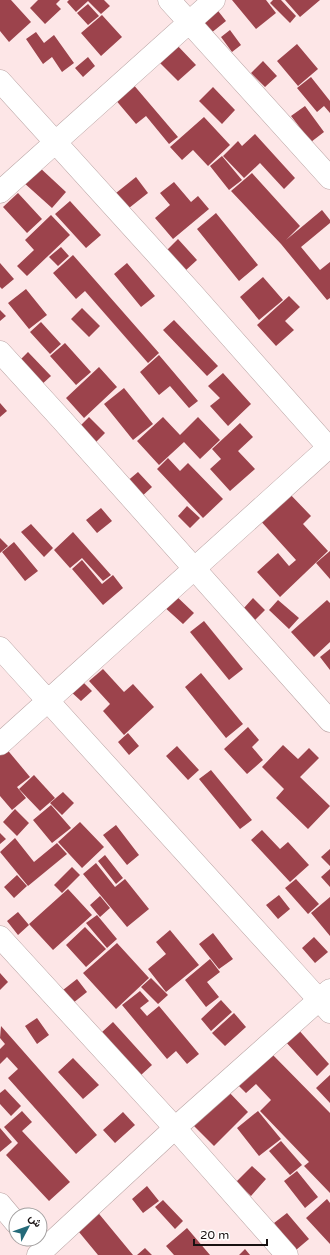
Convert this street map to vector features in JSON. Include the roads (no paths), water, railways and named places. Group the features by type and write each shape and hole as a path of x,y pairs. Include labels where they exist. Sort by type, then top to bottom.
{"street":[{"path":"169,0 330,178"},
{"path":"0,192 214,0"},
{"path":"0,81 330,448 194,568 0,744"},
{"path":"0,352 330,721"},
{"path":"0,648 47,701 327,1001 175,1128 39,1250"},
{"path":"0,937 175,1128 287,1255"},
{"path":"0,1204 8,1214"}]}
